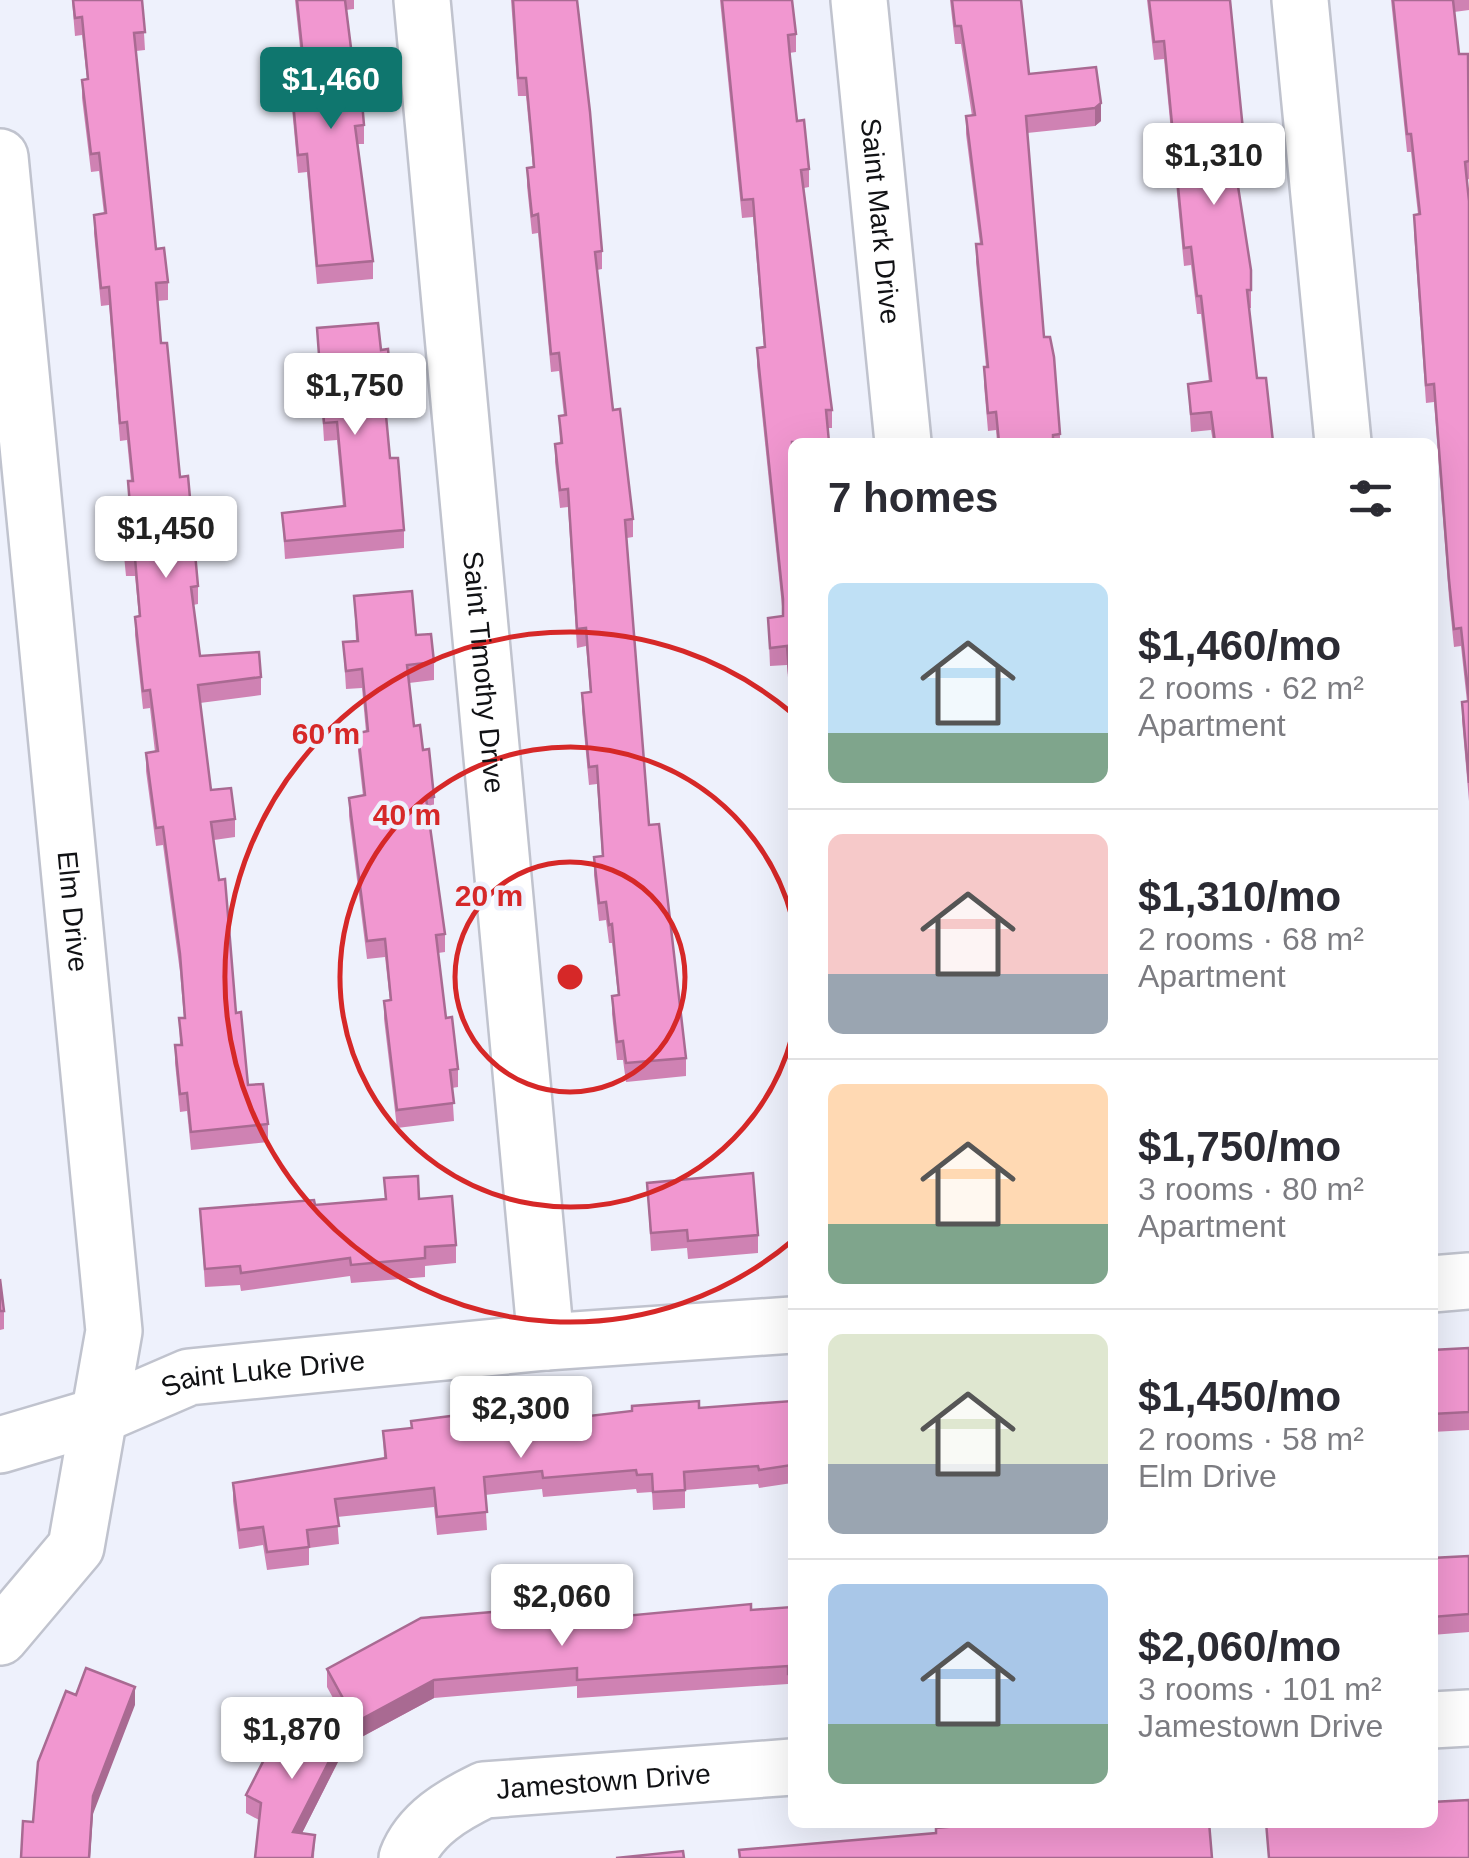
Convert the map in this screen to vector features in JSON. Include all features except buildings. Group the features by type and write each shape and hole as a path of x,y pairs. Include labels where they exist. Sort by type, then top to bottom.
{"street":[{"name":"Saint Timothy Drive","path":"422,0 546,1342"},
{"name":"Saint Mark Drive","path":"859,0 903,438"},
{"path":"1300,0 1343,438"},
{"name":"Elm Drive","path":"0,157 114,1331 76,1547 0,1638"},
{"path":"1438,1284 1469,1281"},
{"name":"Saint Luke Drive","path":"0,1445 101,1415 189,1377 546,1342 788,1325"},
{"path":"1438,1720 1469,1718"},
{"name":"Jamestown Drive","path":"417,1843 453,1805 484,1790 788,1767"}]}
